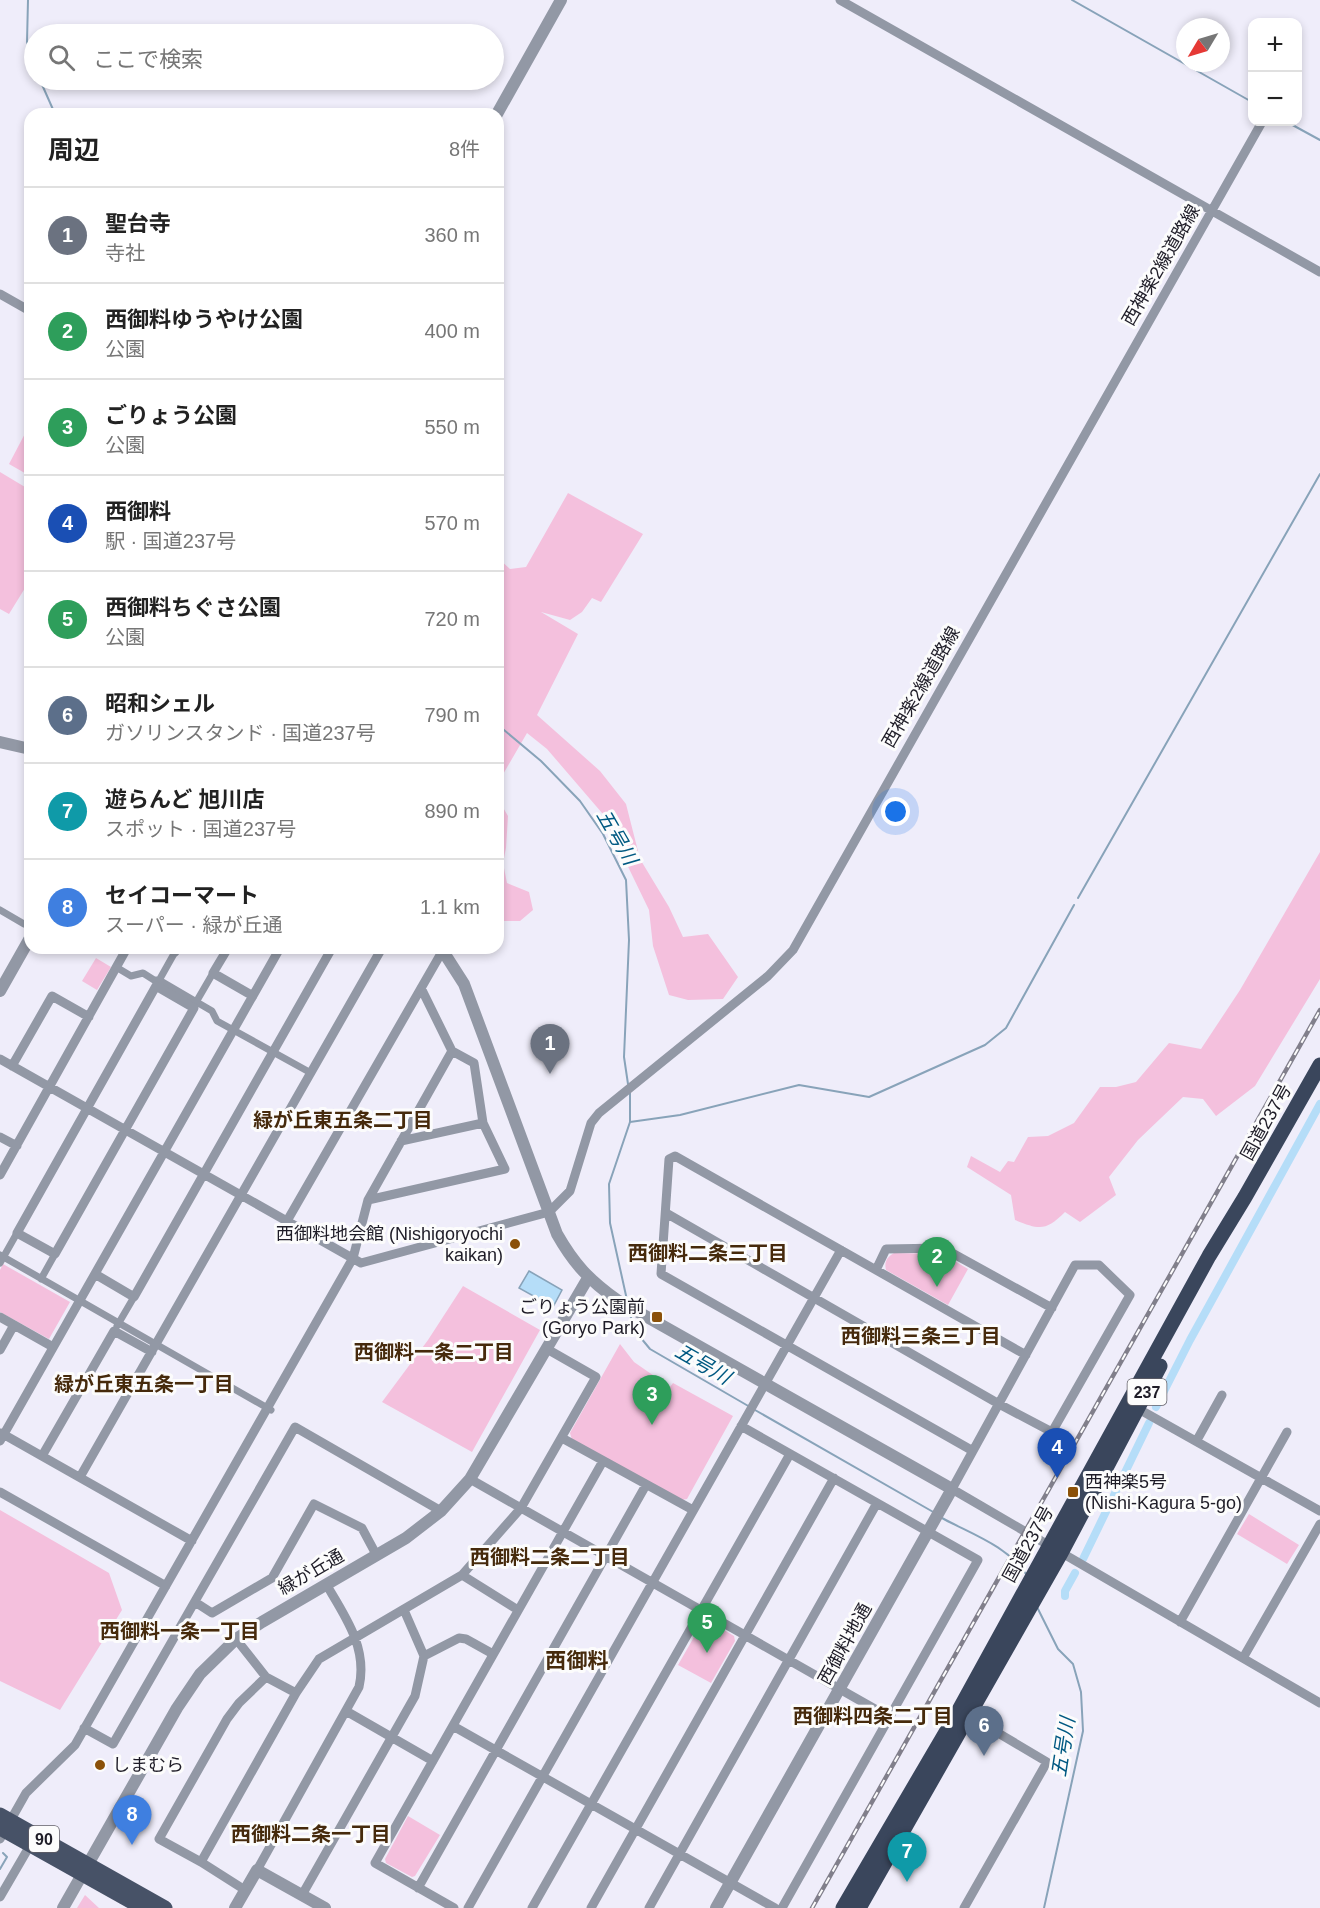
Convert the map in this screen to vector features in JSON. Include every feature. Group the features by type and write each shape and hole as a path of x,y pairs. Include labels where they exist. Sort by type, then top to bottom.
{"highway":[{"name":"国道237号","path":"843,1908 1030,1608 1040,1577 1245,1197 1320,1065"},
{"name":"国道237号","path":"859,1908 964,1712 1023,1594 1040,1577"}],"main road":[{"name":"90","path":"3,1827 165,1908"},
{"name":"90","path":"85,1869 143,1908"}],"street":[{"path":"500,108 561,0"},
{"path":"840,0 1320,272"},
{"name":"西神楽2線道路線","path":"549,1212 570,1191 591,1123 599,1113 768,976 793,950 1260,126"},
{"path":"0,294 24,308"},
{"path":"0,742 24,748"},
{"path":"0,910 24,924"},
{"path":"0,991 24,949"},
{"path":"0,1175 124,954"},
{"path":"172,954 1,1259 79,1301 116,1327 269,1409"},
{"path":"40,1279 224,954"},
{"path":"192,1541 42,1456 1,1436 276,954"},
{"path":"42,1456 329,954"},
{"path":"80,1477 379,954"},
{"path":"287,1221 439,954"},
{"path":"445,954 464,984 557,1234 568,1253 588,1278 617,1300 952,1489 1320,1703"},
{"path":"116,967 131,976 143,973 195,1005 212,1011 217,1021 311,1073"},
{"path":"213,973 252,996"},
{"path":"368,1200 505,1168 483,1123 474,1063 452,1051 421,988"},
{"path":"12,1066 52,996 89,1017"},
{"path":"3,1827 26,1793 75,1745 269,1409 353,1258 368,1200 452,1051"},
{"path":"0,1059 361,1263 549,1212"},
{"path":"401,1141 483,1123"},
{"path":"0,1137 17,1146"},
{"path":"973,1451 661,1274 669,1159 675,1156 1026,1355"},
{"path":"666,1214 999,1404 1052,1432 1130,1295 1099,1265 1075,1265 1052,1308 999,1404 952,1489"},
{"path":"17,1233 55,1254"},
{"path":"876,1270 886,1249 943,1248 1052,1308"},
{"path":"468,1908 841,1250"},
{"path":"94,1274 134,1297"},
{"name":"緑が丘通","path":"63,1908 177,1708 200,1674 236,1639 377,1556 424,1526 441,1511 470,1479 588,1278"},
{"path":"0,1317 53,1347"},
{"path":"0,1350 14,1325"},
{"path":"201,1862 296,1694 319,1659 462,1575 521,1508 596,1377 547,1349"},
{"path":"1197,1440 1222,1395"},
{"path":"1133,1406 1320,1510"},
{"path":"741,1426 877,1503 931,1527 978,1560 782,1908"},
{"path":"84,1728 112,1744 295,1427 441,1511"},
{"path":"1180,1622 1287,1432"},
{"path":"562,1438 693,1510"},
{"path":"532,1908 790,1454"},
{"path":"454,1908 375,1863 603,1461"},
{"path":"591,1908 834,1478"},
{"path":"470,1479 889,1717"},
{"path":"418,1888 646,1485"},
{"name":"西御料地通","path":"716,1908 952,1489"},
{"path":"0,1492 166,1586"},
{"path":"649,1908 877,1503"},
{"path":"195,1602 212,1613 272,1578 314,1504 362,1528 377,1556"},
{"path":"1243,1658 1320,1524"},
{"path":"462,1575 518,1610"},
{"path":"235,1908 346,1711 362,1677 362,1661 356,1637 326,1584"},
{"path":"302,1895 415,1696 424,1656 404,1610"},
{"path":"424,1656 459,1638 466,1639 493,1654"},
{"path":"236,1639 266,1677 296,1694"},
{"path":"245,1890 159,1839 227,1719 239,1703 266,1677"},
{"path":"346,1711 433,1761"},
{"path":"963,1908 1047,1762 964,1712"},
{"path":"453,1726 775,1908"},
{"path":"0,1897 33,1840"},
{"path":"257,1870 325,1908"}],"shaded area":[{"path":"24,435 24,473 9,464"},
{"path":"0,472 24,486 24,590 9,614 0,609"},
{"path":"568,493 643,534 601,602 592,598 582,612 570,620 541,612 578,634 537,715 600,771 626,804 640,859 669,907 683,937 708,934 738,977 723,999 688,1000 669,995 653,946 649,910 602,813 547,749 527,733 504,773 504,564 510,569 526,567"},
{"path":"504,809 508,816 504,858"},
{"path":"1320,852 1320,979 1255,1086 1216,1116 1203,1099 1183,1097 1138,1140 1109,1177 1116,1195 1080,1222 1065,1212 1053,1223 1042,1227 1015,1220 1011,1195 967,1167 971,1156 1000,1172 1008,1161 1014,1162 1028,1137 1048,1136 1074,1123 1100,1087 1116,1087 1136,1082 1169,1043 1201,1049 1240,990"},
{"path":"504,868 507,883 529,892 533,910 520,921 504,921"},
{"path":"96,958 111,967 97,990 82,981"},
{"path":"894,1253 943,1254 968,1269 948,1305 886,1270 887,1260"},
{"path":"3,1264 70,1302 49,1339 0,1312 0,1270"},
{"path":"463,1286 540,1330 472,1452 382,1402 428,1340"},
{"path":"620,1344 634,1362 670,1387 673,1383 733,1416 687,1499 681,1500 572,1440 570,1433"},
{"path":"0,1510 109,1573 122,1610 60,1710 0,1681"},
{"path":"1249,1514 1299,1545 1287,1564 1237,1534"},
{"path":"707,1620 734,1636 735,1641 711,1683 678,1665 702,1623"},
{"path":"408,1816 440,1835 415,1876 412,1877 386,1863 385,1859"},
{"path":"85,1895 99,1908 77,1908"}],"water":[{"path":"529,1271 562,1290 553,1307 519,1288"}],"waterway":[{"name":"五号川","path":"27,24 28,0"},
{"path":"1072,0 1248,100"},
{"name":"五号川","path":"44,90 52,108"},
{"path":"1294,126 1320,140"},
{"path":"1078,898 1320,474"},
{"name":"五号川","path":"504,730 541,761 580,801 603,834 626,880 629,940 624,1057 628,1084"},
{"path":"630,1122 680,1115 799,1085 869,1097 985,1045 1006,1028 1074,905"},
{"name":"五号川","path":"627,1300 610,1223 609,1184 630,1122 630,1092"},
{"path":"1156,1407 1190,1340 1320,1104"},
{"name":"五号川","path":"629,1312 636,1332 650,1349 750,1407"},
{"name":"五号川","path":"755,1410 935,1513"},
{"path":"1083,1559 1149,1423"},
{"name":"五号川","path":"942,1518 1009,1555 1026,1574"},
{"path":"1065,1596 1065,1591 1075,1573"},
{"name":"五号川","path":"1037,1607 1058,1649 1073,1664 1081,1692 1083,1731 1044,1908"},
{"path":"0,1869 7,1857 3,1853"}],"railway":[{"path":"812,1908 1320,1010"}],"place":[{"name":"聖台寺","path":"550,1074"},
{"name":"西御料地会館 (Nishigoryochi kaikan)","path":"515,1244"},
{"name":"西御料ゆうやけ公園","path":"937,1287"},
{"name":"ごりょう公園前 (Goryo Park)","path":"657,1317"},
{"name":"ごりょう公園","path":"652,1425"},
{"name":"西御料","path":"1057,1478"},
{"name":"西神楽5号 (Nishi-Kagura 5-go)","path":"1073,1492"},
{"name":"西御料ちぐさ公園","path":"707,1653"},
{"name":"昭和シェル","path":"984,1756"},
{"name":"しまむら","path":"100,1765"},
{"name":"セイコーマート","path":"132,1845"},
{"name":"遊らんど 旭川店","path":"907,1882"}],"district":[{"name":"緑が丘東五条二丁目","path":"343,1120"},
{"name":"西御料二条三丁目","path":"708,1253"},
{"name":"西御料三条三丁目","path":"921,1336"},
{"name":"西御料一条二丁目","path":"434,1352"},
{"name":"緑が丘東五条一丁目","path":"144,1384"},
{"name":"西御料二条二丁目","path":"550,1557"},
{"name":"西御料一条一丁目","path":"180,1631"},
{"name":"西御料","path":"577,1661"},
{"name":"西御料四条二丁目","path":"873,1716"},
{"name":"西御料二条一丁目","path":"311,1834"}]}
